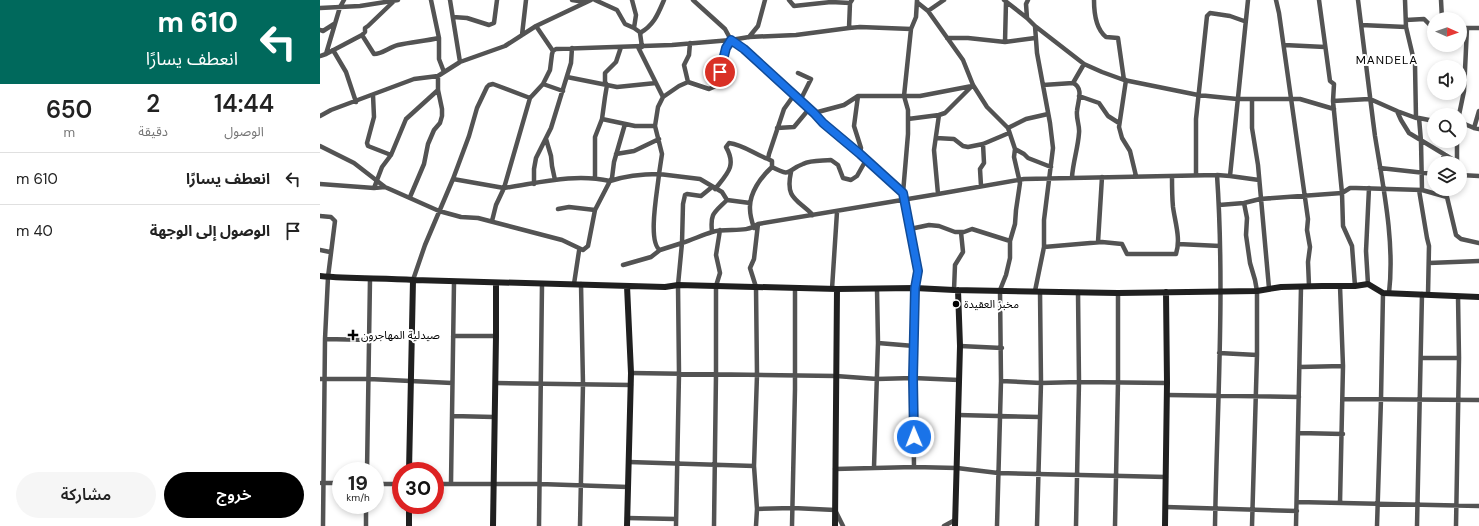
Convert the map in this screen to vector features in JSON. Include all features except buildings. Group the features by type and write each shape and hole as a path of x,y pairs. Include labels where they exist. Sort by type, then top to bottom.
{"street":[{"path":"326,54 334,24 344,0"},
{"path":"320,56 334,50 365,32 365,28 393,2 398,0"},
{"path":"431,0 439,38 439,59 444,72"},
{"path":"450,0 460,62"},
{"path":"453,17 467,18 489,25 492,24 494,22 498,0"},
{"path":"522,35 526,0"},
{"path":"572,0 585,2"},
{"path":"320,116 331,110 356,102 414,79 438,76 460,62 499,48 536,26 591,0"},
{"path":"594,0 617,10 625,24 641,33"},
{"path":"632,0 636,15 634,28"},
{"path":"641,33 646,31 654,22 664,0"},
{"path":"693,0 725,29 731,40 744,49 823,123 903,193"},
{"path":"749,37 758,26 765,0"},
{"path":"789,0 794,6 832,2 851,2 849,28"},
{"path":"928,12 944,0"},
{"path":"1027,18 1026,4 1028,0"},
{"path":"1094,0 1094,12 1101,33 1106,37 1118,38 1125,80 1119,123 1122,138 1130,151 1136,176"},
{"path":"1230,176 1244,21 1248,0"},
{"path":"1276,0 1292,99 1308,219 1307,230 1310,247 1308,262 1309,286"},
{"path":"1319,0 1330,81 1334,84 1333,101 1342,193 1342,226 1352,246 1355,286"},
{"path":"1358,0 1370,99 1388,217 1392,272 1386,293 1377,526"},
{"path":"1405,0 1406,27 1415,66 1417,118 1421,141 1421,190 1429,246 1429,263 1425,294 1421,358 1417,526"},
{"path":"1440,0 1441,12"},
{"path":"320,8 360,6 384,1 393,2"},
{"path":"1005,1 1084,64 1125,80 1198,95 1237,99 1292,99 1309,101 1334,109"},
{"path":"1005,1 1005,42"},
{"path":"917,2 928,12 963,60 973,86 987,107 1009,130 1015,149 1014,157 1020,187 1015,224 1010,241 1010,258 1006,275 1000,290 1002,348 997,526"},
{"path":"914,467 913,378 915,288 918,271 903,193 908,134 908,110 904,96 911,28 916,17 917,2"},
{"path":"1196,175 1196,118 1207,16 1210,13 1224,15 1244,21"},
{"path":"1406,20 1424,19 1427,22"},
{"path":"320,30 323,31 334,24"},
{"path":"1361,25 1406,27"},
{"path":"492,221 496,205 504,188 530,98 543,84 550,70 553,51 536,26"},
{"path":"1035,26 1037,54 1053,148 1044,220 1044,247 1037,291 1041,383 1037,526"},
{"path":"553,51 556,49 640,47 731,40 749,37 796,35 849,28 911,28"},
{"path":"1467,28 1479,28"},
{"path":"641,33 640,47 663,97"},
{"path":"362,34 374,54 380,53 396,45 439,38"},
{"path":"947,38 968,38 1005,42 1035,38"},
{"path":"660,250 655,244 653,228 662,154 655,126 658,107 663,97 679,86 688,82 709,88 716,86 726,48 731,40"},
{"path":"688,82 684,65 689,55 690,43"},
{"path":"1284,45 1325,47"},
{"path":"595,178 595,137 602,119 607,85 605,82 605,73 616,62 621,47"},
{"path":"534,184 536,158 551,128 571,63 572,48"},
{"path":"334,50 346,72 356,102"},
{"path":"1460,108 1464,91 1466,52"},
{"path":"1073,82 1084,64"},
{"path":"798,73 811,79 800,101"},
{"path":"410,197 424,164 428,144 434,130 440,123 442,116 438,90 438,76"},
{"path":"567,78 617,87 656,83"},
{"path":"1043,85 1073,82 1079,87 1077,116 1080,134 1073,160 1072,177"},
{"path":"409,462 413,280 469,136 477,108 489,85 492,84 530,98"},
{"path":"543,84 562,91"},
{"path":"814,113 844,105 858,96 920,96 973,86"},
{"path":"908,119 945,113 973,86"},
{"path":"374,188 382,167 392,155 406,119 438,90"},
{"path":"372,95 374,117 367,144 368,146 392,155"},
{"path":"768,159 784,109 794,95"},
{"path":"858,96 854,126 861,148 860,154"},
{"path":"1079,96 1098,103 1108,116 1119,123"},
{"path":"1252,99 1252,128 1257,158 1269,288"},
{"path":"1333,101 1370,99 1397,111 1427,120"},
{"path":"777,128 794,127 809,109"},
{"path":"1397,111 1409,133 1447,156"},
{"path":"1467,124 1477,128 1479,111"},
{"path":"936,138 954,139 965,147 983,144 1026,119 1048,114"},
{"path":"938,194 934,155 939,115"},
{"path":"602,119 635,126 655,126"},
{"path":"574,284 579,251 581,249 584,250 590,241 595,210 612,178 616,154 625,124"},
{"path":"616,154 634,151 659,139"},
{"path":"546,140 551,156 552,173 555,180"},
{"path":"676,526 679,374 678,285 684,196 687,194 702,196 714,188 729,171 732,158 726,147 729,142 739,144 756,155 772,161 772,166 781,172 791,172 804,163 831,160 838,165 843,178 851,180 857,176 866,160"},
{"path":"981,186 980,170 984,163 983,144"},
{"path":"320,146 354,162 385,187 439,211 461,217 492,221 562,240 584,250"},
{"path":"1015,149 1028,158 1050,167"},
{"path":"754,228 750,203 758,183 772,166"},
{"path":"1380,168 1427,173"},
{"path":"791,172 788,187 794,200 804,206 813,215"},
{"path":"453,179 504,188 571,177 595,178 610,181 619,178 660,174 700,179 722,192 726,200"},
{"path":"1215,526 1220,291 1219,205 1217,175"},
{"path":"623,265 651,257 660,250 720,230 754,228 758,224 837,212 1019,180 1072,177 1217,175 1259,180"},
{"path":"1467,175 1479,176"},
{"path":"1044,247 1098,242 1120,243 1123,245 1126,253 1175,255 1177,253 1178,244 1172,199 1172,176"},
{"path":"1098,242 1102,177"},
{"path":"320,184 374,188 385,187"},
{"path":"1219,205 1244,203 1260,199 1342,193 1350,188 1421,190 1446,197 1456,235 1461,239 1479,243"},
{"path":"1368,284 1366,251 1369,188"},
{"path":"726,200 750,203"},
{"path":"712,232 710,220 726,200"},
{"path":"1244,203 1247,218 1246,235 1250,262 1257,291 1257,397 1252,526"},
{"path":"558,209 569,207 595,210"},
{"path":"835,526 835,289 837,212"},
{"path":"320,216 331,217 335,222 330,252 325,339 326,378 322,483 323,526"},
{"path":"756,526 757,509 754,466 757,374 756,287 750,268 754,259 758,224"},
{"path":"910,229 928,225 961,232 972,229 1010,241"},
{"path":"714,526 716,465 716,286 720,273 716,255 720,230"},
{"path":"944,526 955,523 960,346 955,265 963,252 961,232"},
{"path":"1178,244 1220,246"},
{"path":"320,250 330,252"},
{"path":"1429,263 1479,260"},
{"path":"320,276 542,285 581,284 665,287 678,285 835,289 915,288 1078,292 1257,291 1269,288 1355,286 1368,284 1386,293 1479,297"},
{"path":"367,462 370,279"},
{"path":"451,483 454,282"},
{"path":"493,526 494,418 496,383 496,283"},
{"path":"580,526 583,384 581,284"},
{"path":"539,526 542,285"},
{"path":"627,286 631,373 627,526"},
{"path":"1340,286 1343,366 1340,503"},
{"path":"1296,526 1301,287"},
{"path":"792,526 795,288"},
{"path":"874,467 878,343 877,289"},
{"path":"1076,526 1079,382 1078,292"},
{"path":"1115,526 1118,292"},
{"path":"1165,526 1167,395 1166,292"},
{"path":"1456,526 1459,358 1458,296"},
{"path":"453,336 496,336"},
{"path":"325,339 370,340"},
{"path":"878,343 914,346"},
{"path":"960,346 1002,348"},
{"path":"1219,353 1257,356"},
{"path":"1421,358 1459,358"},
{"path":"1300,367 1343,366"},
{"path":"631,373 757,374 836,376 876,379 913,378 959,380"},
{"path":"320,378 452,383"},
{"path":"1001,381 1041,383 1167,382"},
{"path":"496,383 631,385"},
{"path":"1167,395 1299,397"},
{"path":"1343,399 1479,400"},
{"path":"958,415 1040,417"},
{"path":"452,416 494,418"},
{"path":"1299,433 1342,434"},
{"path":"629,462 754,466"},
{"path":"835,469 874,467 957,468 1038,474 1166,477"},
{"path":"322,483 332,484"},
{"path":"444,483 540,484 628,487"},
{"path":"1297,502 1479,506"},
{"path":"1166,507 1297,511"},
{"path":"757,509 793,508 835,510"},
{"path":"835,510 843,526"},
{"path":"366,514 366,526"},
{"path":"409,514 409,526"},
{"path":"627,518 676,519"}],"place":[{"name":"مخبز العقيدة","path":"956,304"},
{"name":"صيدلية المهاجرون","path":"353,335"}],"district":[{"name":"MANDELA","path":"1387,60"}],"route":[{"path":"720,72 726,48 731,40 744,49 824,124 903,193 918,274 915,288 913,378 914,437"}]}
